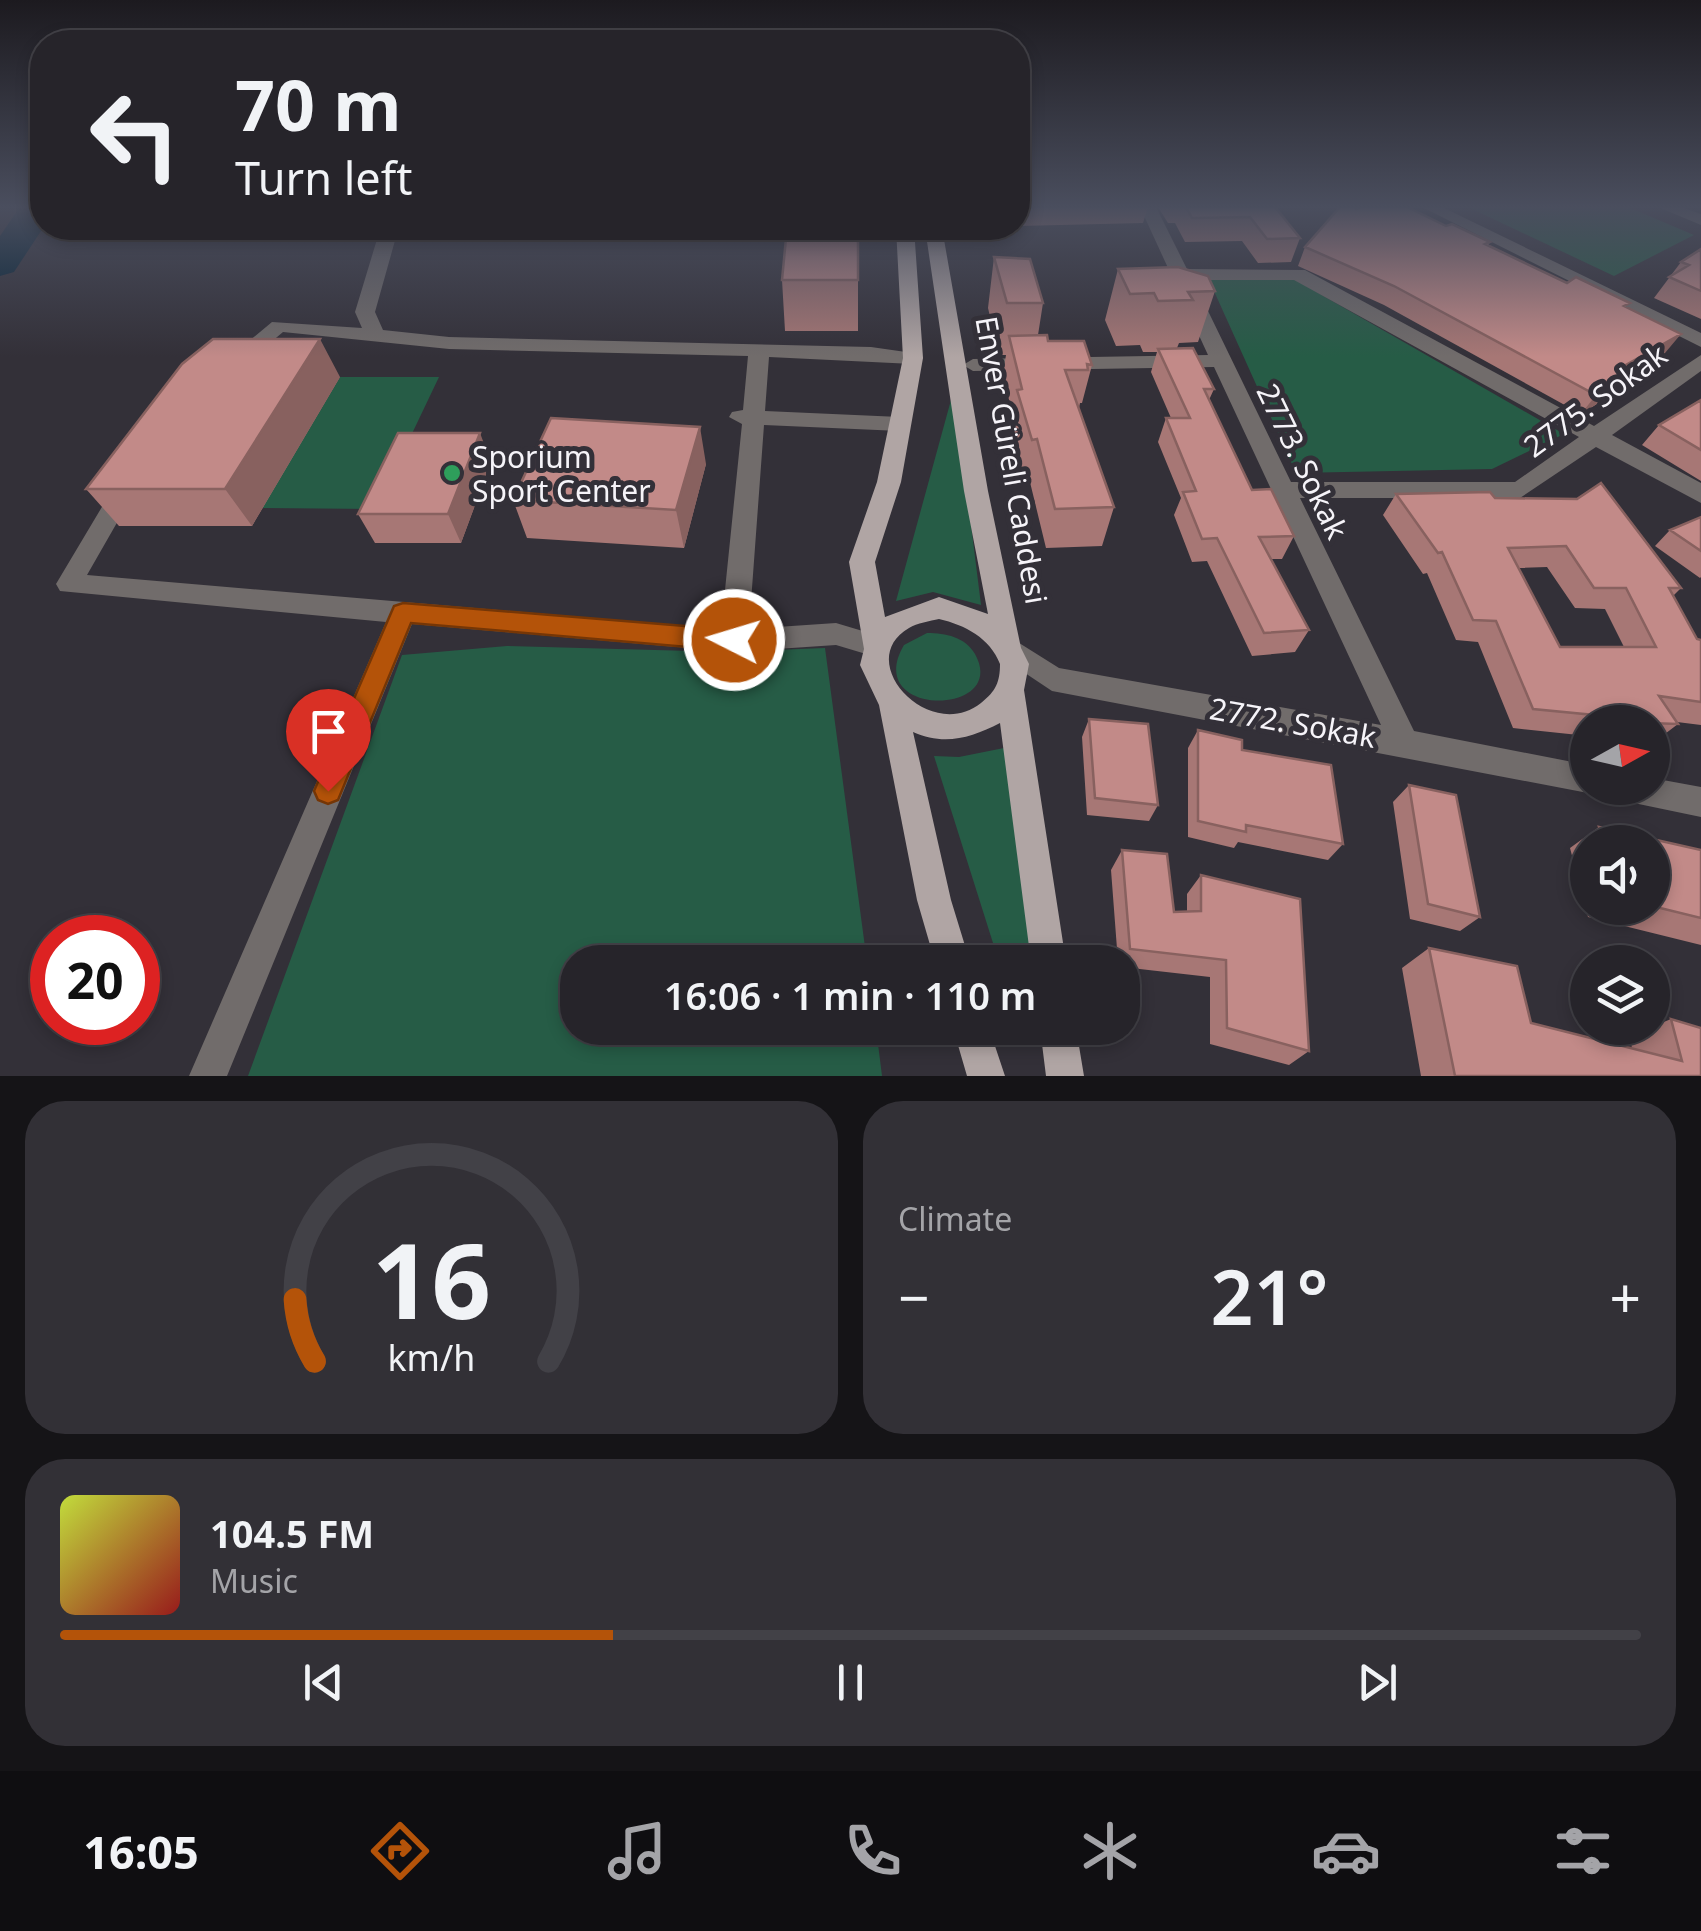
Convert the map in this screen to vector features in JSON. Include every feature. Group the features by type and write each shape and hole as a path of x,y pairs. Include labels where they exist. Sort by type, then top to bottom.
{"main road":[{"path":"907,257 912,358 889,482 862,562 876,646 875,677 893,706 947,945"},
{"name":"Enver Güreli Caddesi","path":"939,257 976,491 1008,647"},
{"path":"876,646 885,630 900,618 939,608 980,619 997,631 1008,647 1013,661 1010,691 1047,945"},
{"path":"893,706 912,719 935,726 959,726 982,720 999,707 1010,691"},
{"path":"977,1045 986,1076"},
{"path":"1060,1045 1065,1076"}],"street":[{"path":"376,336 365,312 381,257"},
{"name":"2773. Sokak","path":"1172,257 1404,742"},
{"path":"1533,257 1701,341"},
{"path":"1181,275 1298,274 1701,494"},
{"path":"221,374 279,326 499,353 759,351 871,353 912,358"},
{"path":"734,640 746,418 759,351"},
{"path":"974,366 1222,360"},
{"name":"2775. Sokak","path":"1284,490 1520,490 1701,361"},
{"path":"746,418 900,424"},
{"path":"135,470 69,584 734,640 836,634 876,646"},
{"path":"208,1076 403,613"},
{"name":"2772. Sokak","path":"1008,647 1052,680 1570,775"},
{"path":"1010,691 1052,680"},
{"path":"1670,796 1701,802"}],"green space":[{"path":"1574,257 1651,257 1614,276"},
{"path":"1292,278 1564,434 1492,469 1296,473 1209,280"},
{"path":"340,377 439,377 376,509 262,508"},
{"path":"954,389 981,605 933,592 896,601"},
{"path":"927,633 954,637 971,648 980,675 973,689 957,698 936,700 917,697 902,686 896,669 904,645"},
{"path":"507,646 728,652 825,648 865,945 560,945 560,1045 878,1045 882,1076 248,1076 402,655"},
{"path":"1009,747 1034,945 994,945 934,756 959,757"}],"building":[{"path":"784,257 858,257 858,280 782,280"},
{"path":"994,257 1030,259 1043,303 1007,303"},
{"path":"1328,257 1513,257 1567,283 1576,277 1681,334 1617,370 1627,375 1596,395 1394,286"},
{"path":"1701,257 1701,291 1669,277 1689,265 1681,262"},
{"path":"1178,267 1208,276 1215,291 1188,292 1193,300 1158,301 1154,293 1130,294 1118,269"},
{"path":"1047,335 1048,341 1084,341 1092,365 1087,364 1088,370 1065,370 1114,507 1055,509 1037,439 1032,440 1017,390 1022,389 1009,336"},
{"path":"213,339 320,339 225,489 86,489 182,364"},
{"path":"1193,348 1214,389 1204,389 1252,490 1271,489 1294,536 1259,537 1309,630 1264,633 1217,538 1202,539 1183,492 1196,491 1166,418 1190,418 1158,349"},
{"path":"1701,400 1701,450 1659,425"},
{"path":"551,418 700,427 676,510 513,500"},
{"path":"398,433 480,433 448,514 358,514"},
{"path":"1601,483 1681,588 1669,588 1701,640 1701,702 1659,696 1665,705 1570,705 1570,713 1533,709 1496,621 1473,620 1442,552 1438,553 1396,494 1490,492 1495,498 1577,499","holes":["1566,546 1594,588 1626,588 1656,647 1560,647 1508,548"]},
{"path":"1701,517 1701,551 1670,530"},
{"path":"1089,719 1148,724 1158,805 1095,798"},
{"path":"1198,730 1242,740 1242,750 1331,765 1343,844 1246,825 1246,832 1198,821"},
{"path":"1409,785 1456,795 1480,917 1428,904"},
{"path":"1670,843 1701,850 1701,918 1670,910"},
{"path":"1122,850 1167,854 1174,912 1201,911 1201,875 1300,899 1309,1051 1227,1028 1226,960 1140,950 1140,945 1130,945"},
{"path":"1429,948 1517,966 1531,1023 1570,1033 1570,1045 1618,1045 1682,1061 1671,1019 1701,1028 1701,1076 1455,1076"}],"waterway":[{"path":"0,264 5,257"}],"place":[{"name":"Sporium Sport Center","path":"452,473"}],"route":[{"path":"328,791 403,613 734,640"}]}
